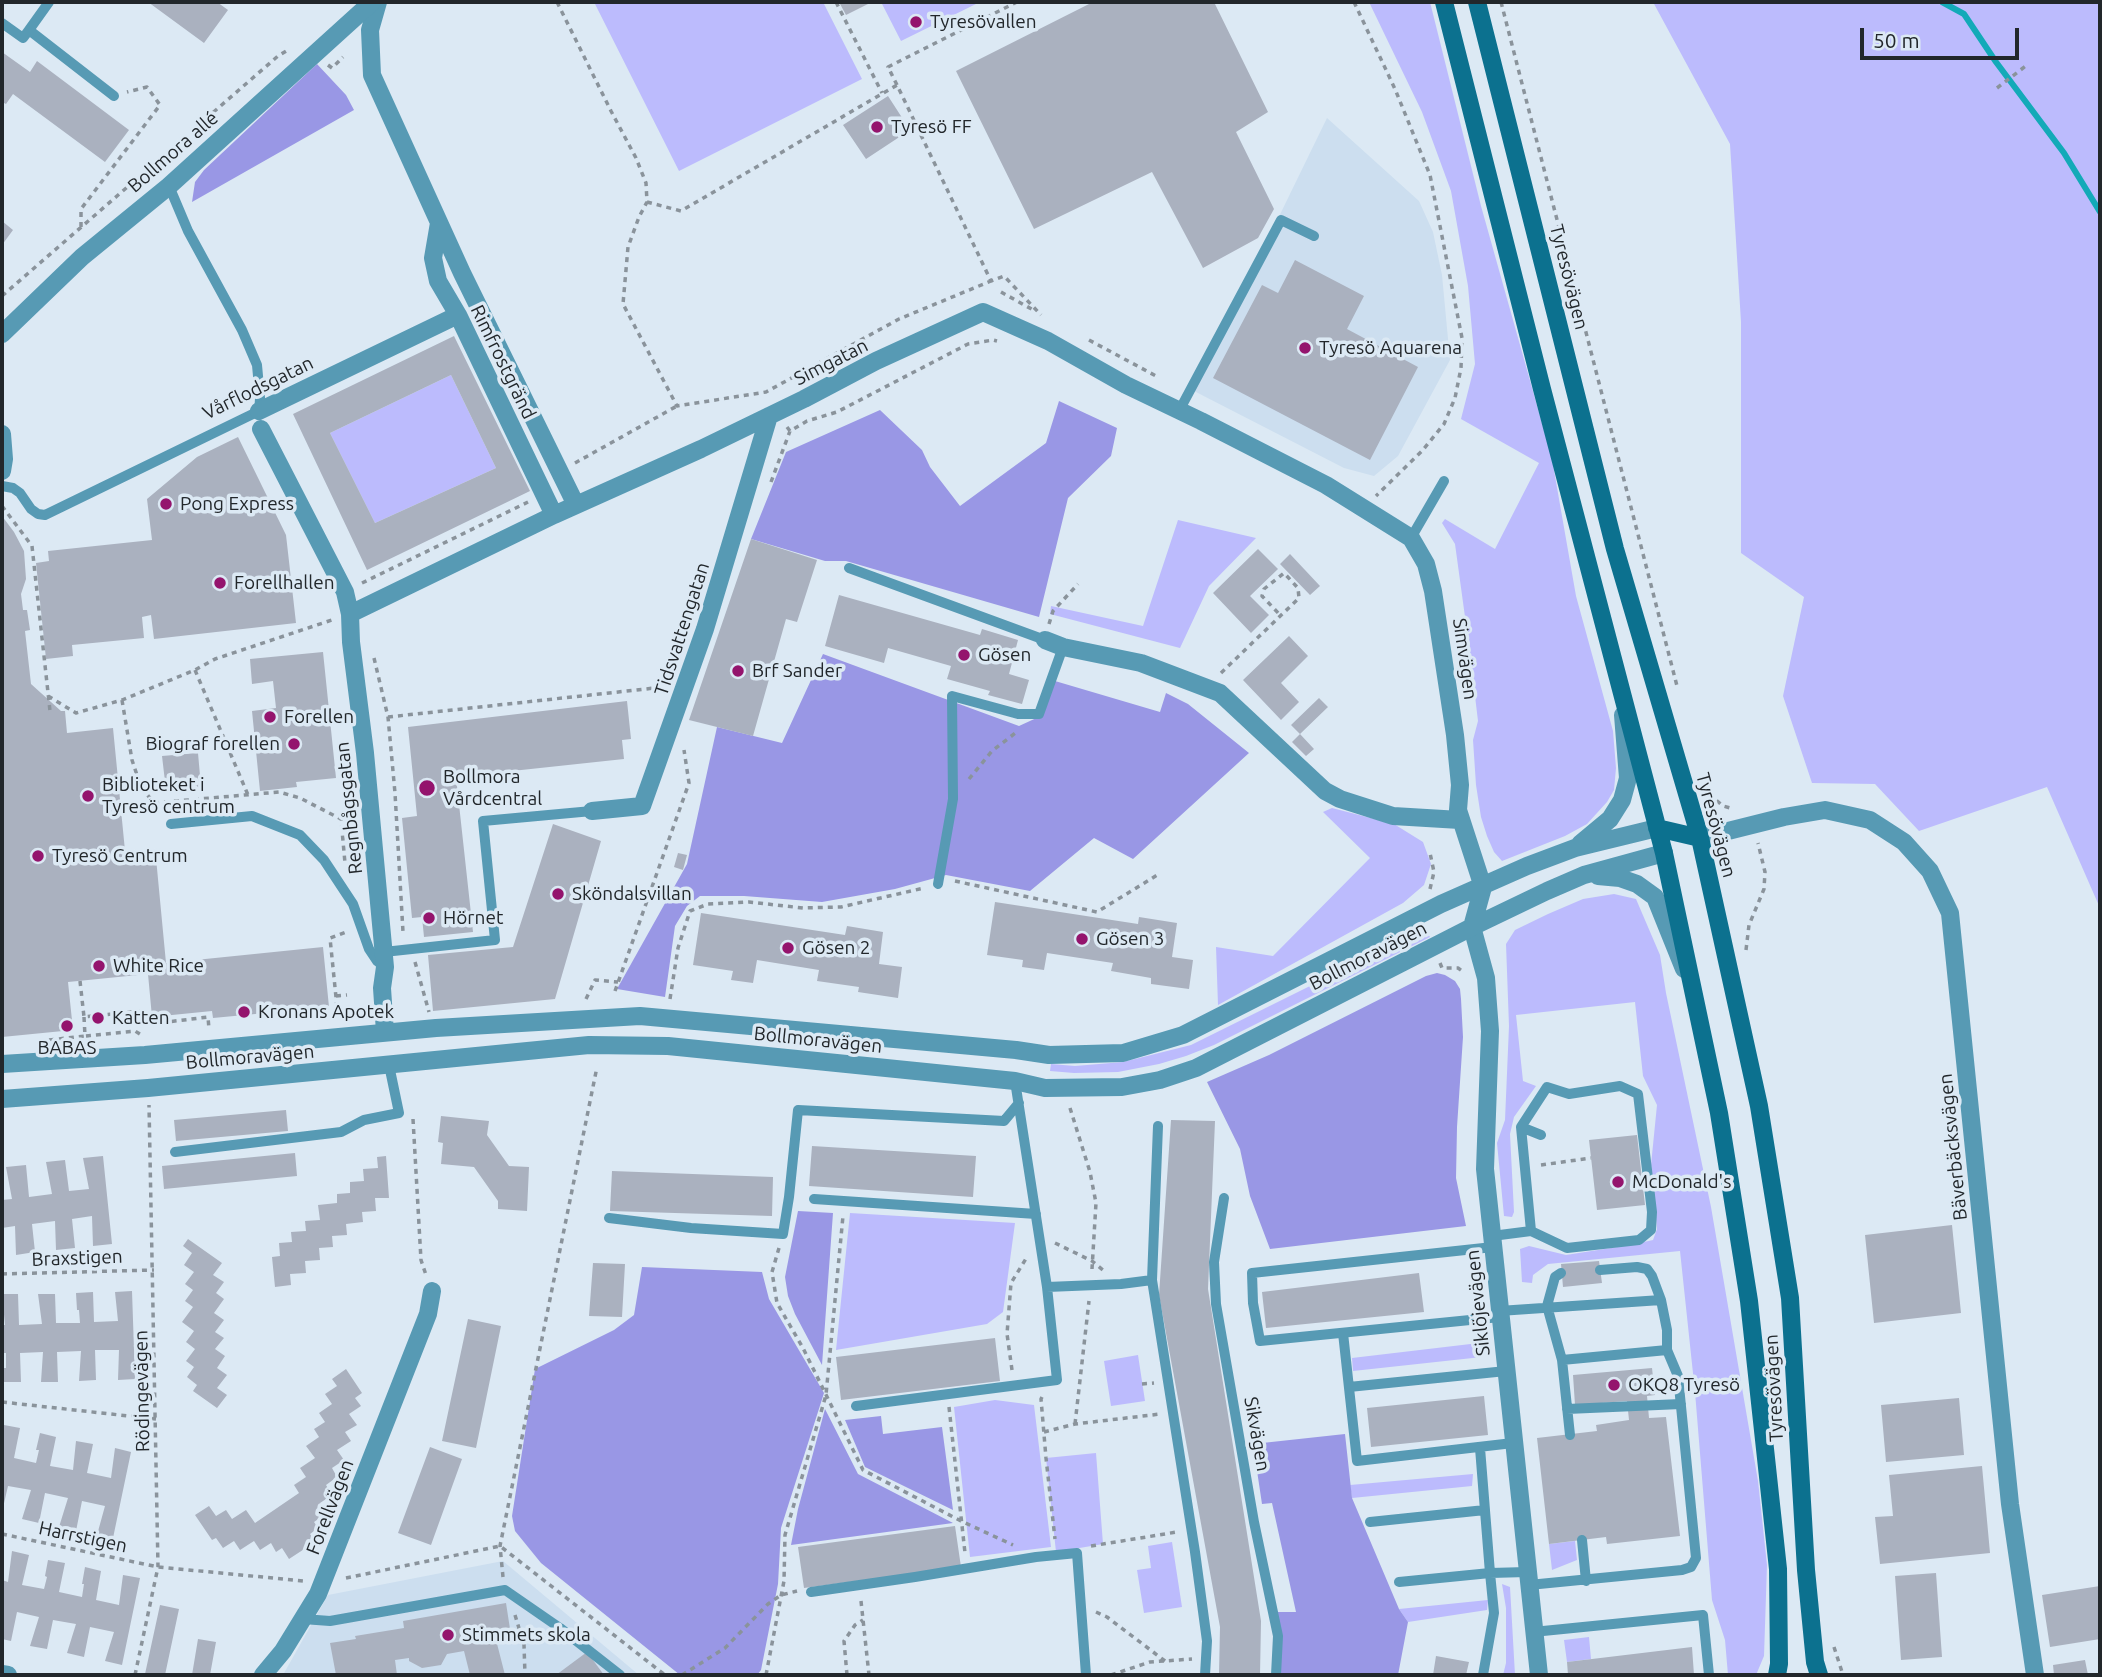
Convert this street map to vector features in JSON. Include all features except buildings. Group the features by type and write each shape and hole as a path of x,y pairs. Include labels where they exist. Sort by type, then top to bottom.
{"main road":[{"name":"Tyresövägen","path":"1444,2 1664,853 1719,1113 1749,1301 1778,1569 1779,1664 1776,1675"},
{"name":"Tyresövägen","path":"1477,2 1618,561 1700,838 1759,1106 1790,1298 1806,1570 1815,1662 1819,1675"},
{"path":"1657,828 1700,838"},
{"path":"1664,853 1700,838"}],"street":[{"name":"Bollmora allé","path":"2,334 82,257 169,186 372,2"},
{"name":"Rimfrostgränd","path":"378,2 370,30 372,75 439,223 576,505"},
{"name":"Rimfrostgränd","path":"439,223 433,258 438,281 458,315 554,515"},
{"name":"Simgatan","path":"351,614 983,312 1052,333 1126,385 1326,485 1368,511"},
{"name":"Vårflodsgatan","path":"260,420 458,315"},
{"name":"Tidsvattengatan","path":"592,811 642,806 686,686 774,414"},
{"name":"Regnbågsgatan","path":"260,420 345,592 351,614 351,642 365,753 384,960 382,988 389,1065"},
{"path":"2,437 2,471"},
{"path":"1368,511 1411,538"},
{"name":"Simvägen","path":"1411,538 1426,564 1433,591 1455,735 1460,785 1458,810 1483,887"},
{"path":"1045,640 1063,647 1142,663 1220,693 1325,791 1340,799 1393,816 1460,820"},
{"name":"Bollmoravägen","path":"1575,848 1610,819 1622,800 1628,778 1622,698"},
{"name":"Bäverbäcksvägen","path":"1700,838 1784,817 1825,810 1870,820 1903,842 1930,871 1950,913 2010,1504 2035,1675"},
{"name":"Bollmoravägen","path":"2,1065 145,1055 385,1032 640,1016 1049,1055 1123,1053 1184,1035 1419,916 1527,866 1575,848 1657,828"},
{"name":"Bollmoravägen","path":"2,1099 148,1088 589,1045 668,1045 1015,1082 1045,1088 1122,1087 1160,1080 1196,1068 1472,927 1584,875 1664,853"},
{"name":"Bollmoravägen","path":"1584,875 1620,878 1637,884 1655,897 1692,988"},
{"path":"1472,927 1483,887"},
{"name":"Siklöjevägen","path":"1472,927 1486,978 1490,1031 1485,1169 1539,1675"},
{"path":"1015,1082 1016,1050"},
{"name":"Forellvägen","path":"323,1583 428,1314 432,1291"},
{"path":"263,1675 283,1651 323,1583"},
{"path":"2,1674 8,1675"}],"lane":[{"path":"2,23 23,38 49,2"},
{"path":"29,30 114,96"},
{"path":"169,186 188,231 242,330 257,365 260,420"},
{"path":"1179,411 1281,220 1314,236"},
{"name":"Vårflodsgatan","path":"2,486 13,488 31,509 45,515 260,420"},
{"path":"1411,538 1444,481"},
{"path":"849,568 1045,640"},
{"path":"938,884 953,799 952,696 1018,714 1039,714 1063,647"},
{"path":"171,824 252,817 300,835 324,860 352,904 369,949 377,961 411,949 495,940 484,821 592,811"},
{"path":"175,1152 341,1132 364,1120 399,1113 389,1065"},
{"path":"856,1406 1057,1380 1047,1287 1015,1082"},
{"path":"1531,1231 1521,1127 1547,1087 1569,1094 1620,1086 1638,1094 1652,1212 1651,1230 1639,1240 1567,1248 1531,1231 1492,1241 1252,1273 1253,1303 1260,1341 1500,1314 1547,1306 1661,1300"},
{"path":"609,1218 691,1228 783,1234 798,1111 1004,1121 1019,1102"},
{"path":"1158,1126 1152,1280 1207,1641 1205,1675"},
{"path":"1521,1127 1541,1135"},
{"name":"Sikvägen","path":"1224,1198 1214,1262 1216,1304 1254,1522 1278,1636 1276,1675"},
{"path":"1528,1199 1541,1198"},
{"path":"814,1199 1036,1213"},
{"path":"1399,1583 1490,1573 1528,1578 1586,1580 1682,1570 1690,1567 1696,1558 1678,1377 1667,1350 1667,1330 1661,1300 1647,1269 1637,1267 1600,1270"},
{"path":"1561,1273 1555,1277 1547,1306 1562,1360 1570,1435"},
{"path":"1047,1287 1152,1280"},
{"path":"1343,1333 1357,1461 1513,1443"},
{"path":"1562,1360 1667,1350"},
{"path":"1349,1387 1506,1371"},
{"path":"1567,1409 1681,1404"},
{"path":"1480,1448 1494,1612 1483,1675"},
{"path":"1370,1522 1485,1510"},
{"path":"1582,1540 1586,1580"},
{"path":"811,1591 1077,1553 1086,1675"},
{"path":"303,1619 330,1621 506,1592 560,1628 620,1675"},
{"path":"1533,1632 1703,1615 1709,1675"}],"path":[{"path":"557,2 646,183 647,202 628,247 623,304 677,406"},
{"path":"836,2 882,93"},
{"path":"991,281 888,67 1017,2"},
{"path":"1354,2 1395,89 1430,175 1462,338 1457,388 1444,424 1422,451 1374,497 1368,511"},
{"path":"2,296 278,56 295,46"},
{"path":"1997,88 2027,65"},
{"path":"647,202 681,211 897,85"},
{"path":"82,257 80,209 160,105 147,87 114,96"},
{"path":"571,465 677,406 766,392 899,319 1004,276 1047,321 1052,333"},
{"path":"1000,292 1039,313"},
{"path":"1151,380 1080,337 1159,377"},
{"path":"771,484 790,432 807,421 837,412 968,344 993,340 1000,342"},
{"path":"774,414 790,432"},
{"path":"358,580 359,585 537,498"},
{"path":"2,506 33,546 50,710"},
{"path":"1220,693 1220,674 1300,598 1298,588 1284,573 1265,589 1262,596 1281,615"},
{"path":"1052,611 1078,584"},
{"path":"48,696 76,713 122,700 215,659 351,614"},
{"path":"373,654 388,717 403,931 411,949 430,1015 435,1015"},
{"path":"195,670 248,795"},
{"path":"388,717 644,688 686,686"},
{"path":"953,799 992,751 1039,714"},
{"path":"615,991 689,783 683,745"},
{"path":"1419,916 1414,905 1432,886 1434,872 1430,853"},
{"path":"669,1004 678,948 690,911 708,904 750,902 803,908 841,907 956,880 1097,912 1159,874"},
{"path":"326,1018 339,1017 330,938"},
{"path":"1433,947 1442,968 1458,968 1472,978"},
{"path":"585,1001 595,980 618,982"},
{"path":"80,981 85,1036 135,1031 144,1038"},
{"path":"336,996 347,995"},
{"path":"84,1017 139,1011 151,1024 208,1017 209,1030"},
{"path":"525,1675 524,1645 506,1592 500,1546 597,1068"},
{"name":"Rödingevägen","path":"135,1675 158,1567 149,1103"},
{"path":"1070,1108 1090,1172 1096,1203 1091,1284 1075,1424"},
{"path":"412,1115 421,1260 432,1291"},
{"path":"766,1675 784,1581 785,1535 826,1395 845,1200"},
{"name":"Braxstigen","path":"2,1274 154,1270"},
{"path":"1057,1380 1041,1399 1057,1555"},
{"path":"949,1395 967,1569"},
{"path":"2,1402 156,1419"},
{"path":"1044,1432 1075,1424 1172,1413"},
{"path":"1077,1553 1082,1548 1190,1530"},
{"name":"Harrstigen","path":"2,1534 158,1567"},
{"name":"Forellvägen","path":"158,1567 323,1583"},
{"path":"859,1585 869,1675"},
{"path":"682,1675 725,1648 768,1604 781,1595 799,1590 811,1591"},
{"path":"1081,1605 1107,1617 1165,1661"},
{"path":"847,1675 844,1641 855,1625 863,1620"},
{"path":"1111,1675 1150,1662 1205,1657"}],"shaded area":[{"path":"594,2 823,2 862,79 679,171"},
{"name":"Tyresövallen","path":"881,2 980,2 901,41"},
{"path":"1369,2 1430,2 1481,206 1552,459 1576,596 1613,731 1616,768 1614,790 1607,802 1587,824 1565,836 1502,861 1494,852 1481,817 1473,740 1478,721 1469,646 1455,544 1442,523 1445,519 1495,549 1539,463 1461,419 1475,364 1468,286 1451,191 1422,112"},
{"path":"1653,2 2100,2 2100,908 2047,787 1919,831 1875,784 1812,783 1783,696 1804,597 1741,553 1741,322 1730,144"},
{"path":"317,64 346,95 354,110 192,202 195,182 204,170"},
{"path":"1327,118 1419,201 1433,232 1442,275 1450,360 1398,456 1374,476 1344,468 1194,391"},
{"path":"451,375 496,468 375,523 330,433"},
{"path":"1059,401 1117,428 1111,456 1068,498 1039,617 846,561 825,561 751,539 786,452 880,410 922,450 930,467 960,506 1046,443"},
{"path":"1178,520 1256,538 1209,586 1180,648 1050,614 1051,606 1143,626"},
{"path":"823,654 1019,726 1043,715 1055,681 1160,712 1166,693 1188,704 1249,753 1133,859 1094,838 1030,891 946,875 895,889 822,902 744,896 700,896 687,906 675,926 665,997 617,989 687,864 717,727 782,743"},
{"path":"1332,808 1394,824 1423,842 1431,864 1424,885 1403,903 1218,1005 1216,947 1273,956 1370,858 1323,812"},
{"path":"1614,894 1636,899 1660,955 1711,1207 1758,1481 1767,1565 1764,1656 1756,1675 1728,1675 1725,1640 1712,1600 1680,1251 1548,1264 1533,1275 1532,1283 1522,1282 1520,1249 1529,1246 1566,1255 1653,1240 1657,1229 1651,1165 1657,1105 1643,1076 1635,1002 1516,1015 1523,1081 1536,1086 1514,1117 1510,1134 1514,1212 1512,1217 1504,1216 1497,1143 1505,1120 1509,1026 1506,944 1515,930 1548,914 1583,899"},
{"path":"1425,929 1430,937 1214,1045 1186,1056 1118,1072 1050,1071 1051,1064 1075,1066 1123,1062 1191,1045"},
{"path":"1437,973 1455,981 1460,989 1463,1037 1456,1178 1466,1226 1270,1249 1250,1196 1240,1149 1207,1082 1269,1055 1426,976"},
{"path":"798,1211 833,1213 822,1365 795,1314 785,1277"},
{"path":"850,1213 1015,1223 1003,1312 987,1324 836,1350"},
{"path":"642,1267 762,1272 769,1299 824,1393 781,1528 778,1584 761,1670 757,1675 680,1675 541,1563 515,1531 512,1516 535,1369 614,1330 634,1315"},
{"path":"1479,1343 1482,1357 1353,1371 1352,1358"},
{"path":"1138,1355 1145,1401 1111,1406 1104,1361"},
{"path":"995,1400 1034,1405 1051,1547 970,1557 954,1407"},
{"path":"825,1409 858,1474 953,1523 791,1545"},
{"path":"881,1416 883,1434 942,1427 953,1510 865,1467 845,1420"},
{"path":"1345,1434 1352,1498 1399,1609 1408,1622 1398,1675 1277,1675 1278,1612 1296,1612 1272,1503 1262,1504 1253,1444"},
{"path":"1096,1453 1103,1544 1056,1552 1046,1458"},
{"path":"1473,1474 1472,1486 1352,1498 1350,1485"},
{"path":"1575,1541 1577,1560 1552,1570 1549,1544"},
{"path":"1172,1542 1182,1607 1144,1613 1137,1570 1151,1568 1148,1546"},
{"name":"Stimmets skola","path":"503,1561 639,1675 283,1675 328,1595"},
{"path":"1502,1584 1510,1587 1515,1675 1503,1675 1506,1663 1506,1608"},
{"path":"1488,1600 1487,1610 1408,1622 1399,1609"},
{"path":"1589,1637 1591,1659 1567,1662 1564,1640"}],"waterway":[{"path":"1942,2 1964,14 2064,153 2100,212"}],"place":[{"name":"Tyresövallen","path":"916,22"},
{"name":"Tyresö FF","path":"877,127"},
{"name":"Tyresö Aquarena","path":"1305,348"},
{"name":"Pong Express","path":"166,504"},
{"name":"Forellhallen","path":"220,583"},
{"name":"Gösen","path":"964,655"},
{"name":"Brf Sander","path":"738,671"},
{"name":"Forellen","path":"270,717"},
{"name":"Biograf forellen","path":"294,744"},
{"name":"Bollmora Vårdcentral","path":"427,788"},
{"name":"Biblioteket i Tyresö centrum","path":"88,796"},
{"name":"Tyresö Centrum","path":"38,856"},
{"name":"Sköndalsvillan","path":"558,894"},
{"name":"Hörnet","path":"429,918"},
{"name":"Gösen 3","path":"1082,939"},
{"name":"Gösen 2","path":"788,948"},
{"name":"White Rice","path":"99,966"},
{"name":"Kronans Apotek","path":"244,1012"},
{"name":"Katten","path":"98,1018"},
{"name":"BABAS","path":"67,1026"},
{"name":"McDonald's","path":"1618,1182"},
{"name":"OKQ8 Tyresö","path":"1614,1385"},
{"name":"Stimmets skola","path":"448,1635"}]}
